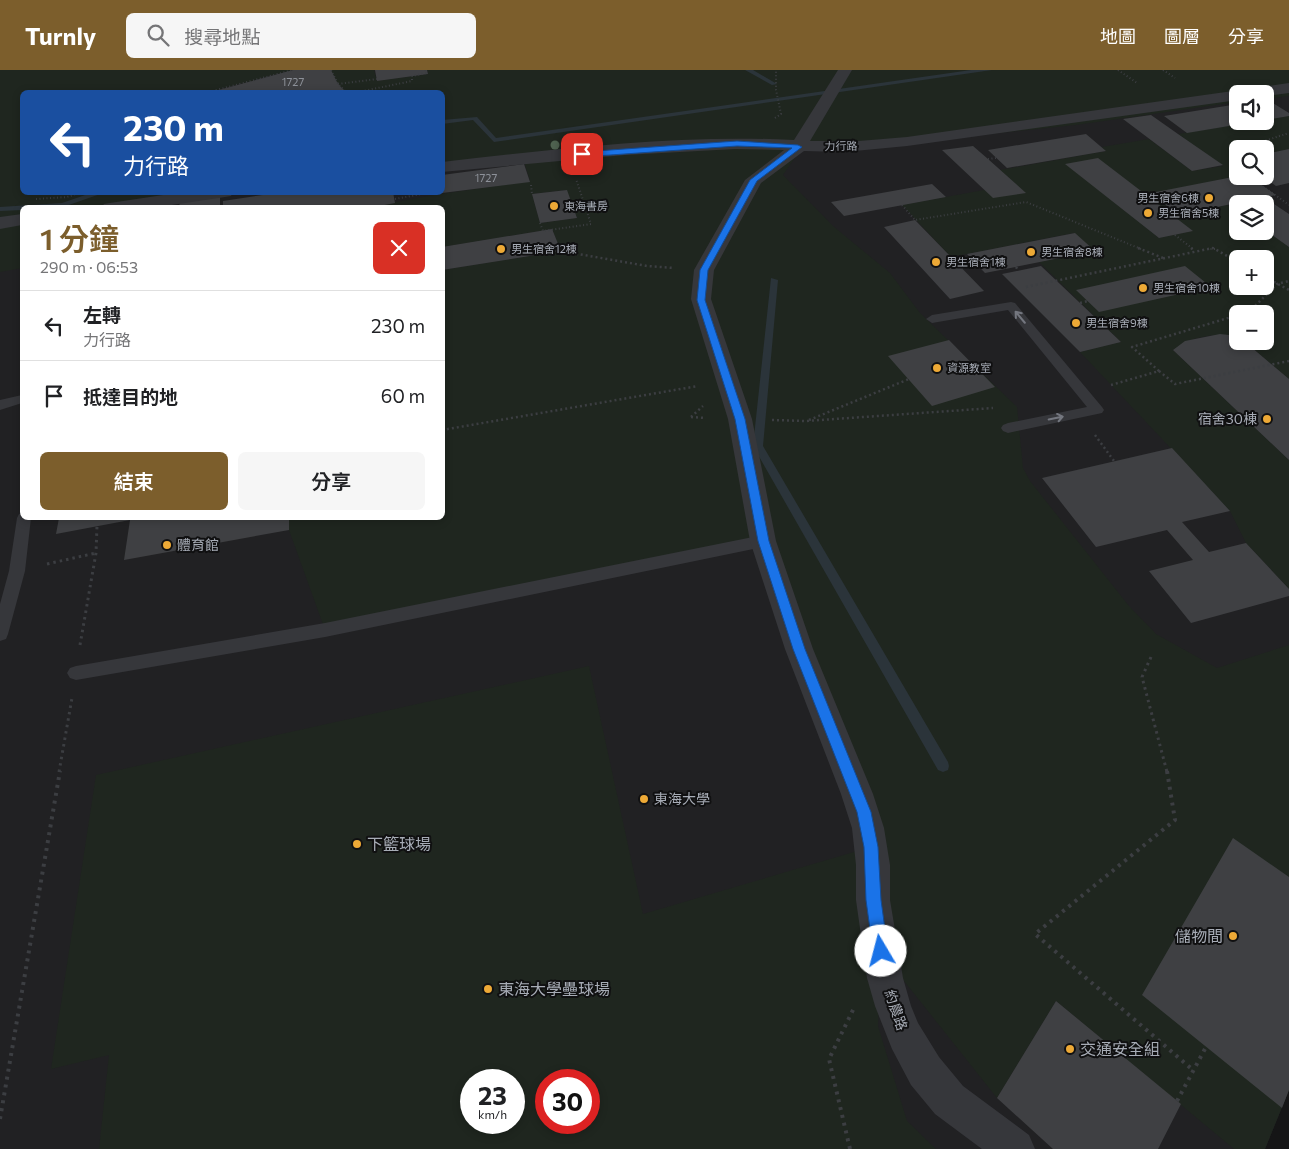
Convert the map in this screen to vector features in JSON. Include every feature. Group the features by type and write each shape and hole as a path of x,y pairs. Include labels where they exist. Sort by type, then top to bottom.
{"street":[{"name":"約農路","path":"841,76 798,147 754,180 704,270 701,300 740,419 764,541 799,649 864,812 871,847 874,900 885,978 896,1013 905,1036 925,1071 949,1100 1015,1149"},
{"path":"1274,90 1289,88"},
{"name":"力行路","path":"445,167 504,160 718,144 798,147 856,146 920,141 1229,95"},
{"path":"132,205 204,195"},
{"path":"0,223 20,220"}],"lane":[{"path":"932,319 1011,306 1097,410 1008,428"},
{"path":"0,405 20,400"},
{"path":"0,634 17,570 24,520"},
{"path":"76,673 325,630 764,541"}],"path":[{"path":"217,90 293,70"},
{"path":"331,70 338,84 344,90"},
{"path":"368,90 412,81 412,76 426,73 425,70"},
{"path":"776,70 776,90 781,114"},
{"path":"338,84 376,78"},
{"path":"1267,140 1289,133"},
{"path":"988,159 996,158"},
{"path":"540,223 543,231 590,224 576,177"},
{"path":"530,182 532,194"},
{"path":"1261,185 1289,205"},
{"path":"29,200 74,195"},
{"path":"395,199 414,195"},
{"path":"902,205 915,220 1026,202 1163,258"},
{"path":"1175,235 1196,252"},
{"path":"1026,287 1214,248 1229,257"},
{"path":"561,251 647,266"},
{"path":"961,268 976,264"},
{"path":"1256,305 1277,284 1289,281"},
{"path":"1274,282 1289,290"},
{"path":"1080,303 1088,301"},
{"path":"1229,318 1132,347 1175,384 1289,361"},
{"path":"1106,387 1159,371"},
{"path":"909,379 806,421 998,408"},
{"path":"445,429 728,380"},
{"path":"0,1119 96,553 97,526"},
{"path":"17,570 96,553"},
{"path":"1151,657 1142,678 1165,758 1175,820 1035,934 1193,1070"},
{"path":"1177,1101 1206,1047"},
{"path":"829,1059 850,1149"}],"shaded area":[{"name":"東海大學","path":"0,70 1289,70 1289,1090 1265,1149 0,1149"},
{"path":"0,70 293,70 217,90 20,90 20,195 215,195 121,205 20,205 20,268 0,272"},
{"name":"東海大學","path":"331,70 374,70 377,81 428,74 427,70 1289,70 1289,96 1274,98 1274,85 1229,85 1229,103 1076,125 924,141 803,146 783,175 833,226 890,273 920,313 1017,407 1023,468 1030,481 1129,606 1156,634 1217,668 1289,645 1289,1090 1265,1149 1234,1149 1056,1001 997,1098 881,952 878,1026 907,1121 936,1149 99,1149 109,1055 51,1069 96,775 589,666 643,914 871,847 763,541 325,630 289,530 289,520 445,520 445,270 560,251 552,229 445,247 445,205 380,205 530,181 523,158 445,169 445,90 344,90 338,84","holes":["566,190 577,218 540,223 532,194"]},
{"path":"1289,116 1289,149 1274,152 1274,140 1229,140 1229,178 1151,194 1178,215 1227,205 1229,206 1229,240 1274,240 1274,236 1289,247 1289,379 1255,350 1274,350 1274,305 1229,305 1229,336 1195,339 1173,350 1289,460 1289,589 1246,543 1230,511 1080,352 1121,342 1039,262 1094,251 1074,233 951,257 902,205 984,190 1025,193 1000,170 1106,151 1102,147 1149,139 1192,171 1223,166 1178,134 1229,126 1229,130 1274,130 1274,118","holes":["1066,164 1192,231 1159,238"]}],"building":[{"path":"293,70 331,70 338,84 344,90 218,90"},
{"path":"375,70 427,70 428,74 377,81"},
{"path":"1274,104 1289,113 1289,116 1274,118"},
{"path":"1229,105 1229,126 1187,133 1164,116"},
{"path":"1151,115 1223,165 1192,171 1123,119"},
{"path":"1086,134 1106,151 1007,168 988,150"},
{"path":"973,146 1026,193 993,198 942,150"},
{"path":"1289,149 1289,183 1276,186 1274,185 1274,152"},
{"name":"男生宿舍5棟","path":"1098,158 1193,231 1159,238 1065,164"},
{"path":"524,164 530,182 445,193 445,175"},
{"name":"男生宿舍6棟","path":"1229,178 1229,185 1262,185 1276,195 1229,195 1229,205 1178,215 1151,193"},
{"path":"932,184 946,197 844,216 831,202"},
{"name":"東海書房","path":"567,190 577,218 540,223 532,194"},
{"path":"220,195 220,205 179,205 180,201"},
{"path":"263,195 394,195 395,203 385,205 223,205 223,201"},
{"path":"1274,204 1289,214 1289,247 1274,236"},
{"name":"男生宿舍1棟","path":"915,220 984,291 950,299 884,227"},
{"name":"男生宿舍12棟","path":"552,229 561,251 445,270 445,247"},
{"name":"男生宿舍8棟","path":"1075,233 1095,251 985,273 967,254"},
{"name":"男生宿舍9棟","path":"1041,266 1121,342 1080,352 1002,274"},
{"name":"男生宿舍10棟","path":"1185,266 1211,287 1099,312 1076,290"},
{"name":"宿舍30棟","path":"1220,334 1229,335 1229,350 1255,350 1289,379 1289,460 1173,350 1185,341"},
{"name":"資源教室","path":"949,340 995,387 932,406 888,356"},
{"path":"1172,448 1230,511 1182,522 1209,552 1246,543 1289,589 1289,596 1191,623 1149,571 1193,560 1167,530 1096,547 1042,478"},
{"name":"體育館","path":"59,520 130,520 56,534"},
{"name":"體育館","path":"130,520 289,520 289,530 124,560"},
{"name":"儲物間","path":"1233,838 1289,877 1289,1090 1282,1108 1142,995"},
{"name":"交通安全組","path":"1056,1001 1181,1104 1158,1149 1053,1149 997,1098"}],"waterway":[{"path":"748,70 774,84"},
{"path":"445,122 475,118 494,140 940,75 989,70"},
{"path":"63,205 94,195"},
{"path":"0,209 20,208"},
{"path":"774,280 758,446 943,766"}],"place":[{"name":"男生宿舍6棟","path":"1209,198"},
{"name":"東海書房","path":"554,206"},
{"name":"男生宿舍5棟","path":"1148,213"},
{"name":"男生宿舍12棟","path":"501,249"},
{"name":"男生宿舍8棟","path":"1031,252"},
{"name":"男生宿舍1棟","path":"936,262"},
{"name":"男生宿舍10棟","path":"1143,288"},
{"name":"男生宿舍9棟","path":"1076,323"},
{"name":"資源教室","path":"937,368"},
{"name":"宿舍30棟","path":"1267,419"},
{"name":"體育館","path":"167,545"},
{"name":"東海大學","path":"644,799"},
{"name":"下籃球場","path":"357,844"},
{"name":"儲物間","path":"1233,936"},
{"name":"東海大學壘球場","path":"488,989"},
{"name":"交通安全組","path":"1070,1049"}],"route":[{"path":"582,154 737,144 798,147 754,180 704,270 701,300 740,419 764,541 799,649 864,812 871,847 874,900 881,951"}]}
